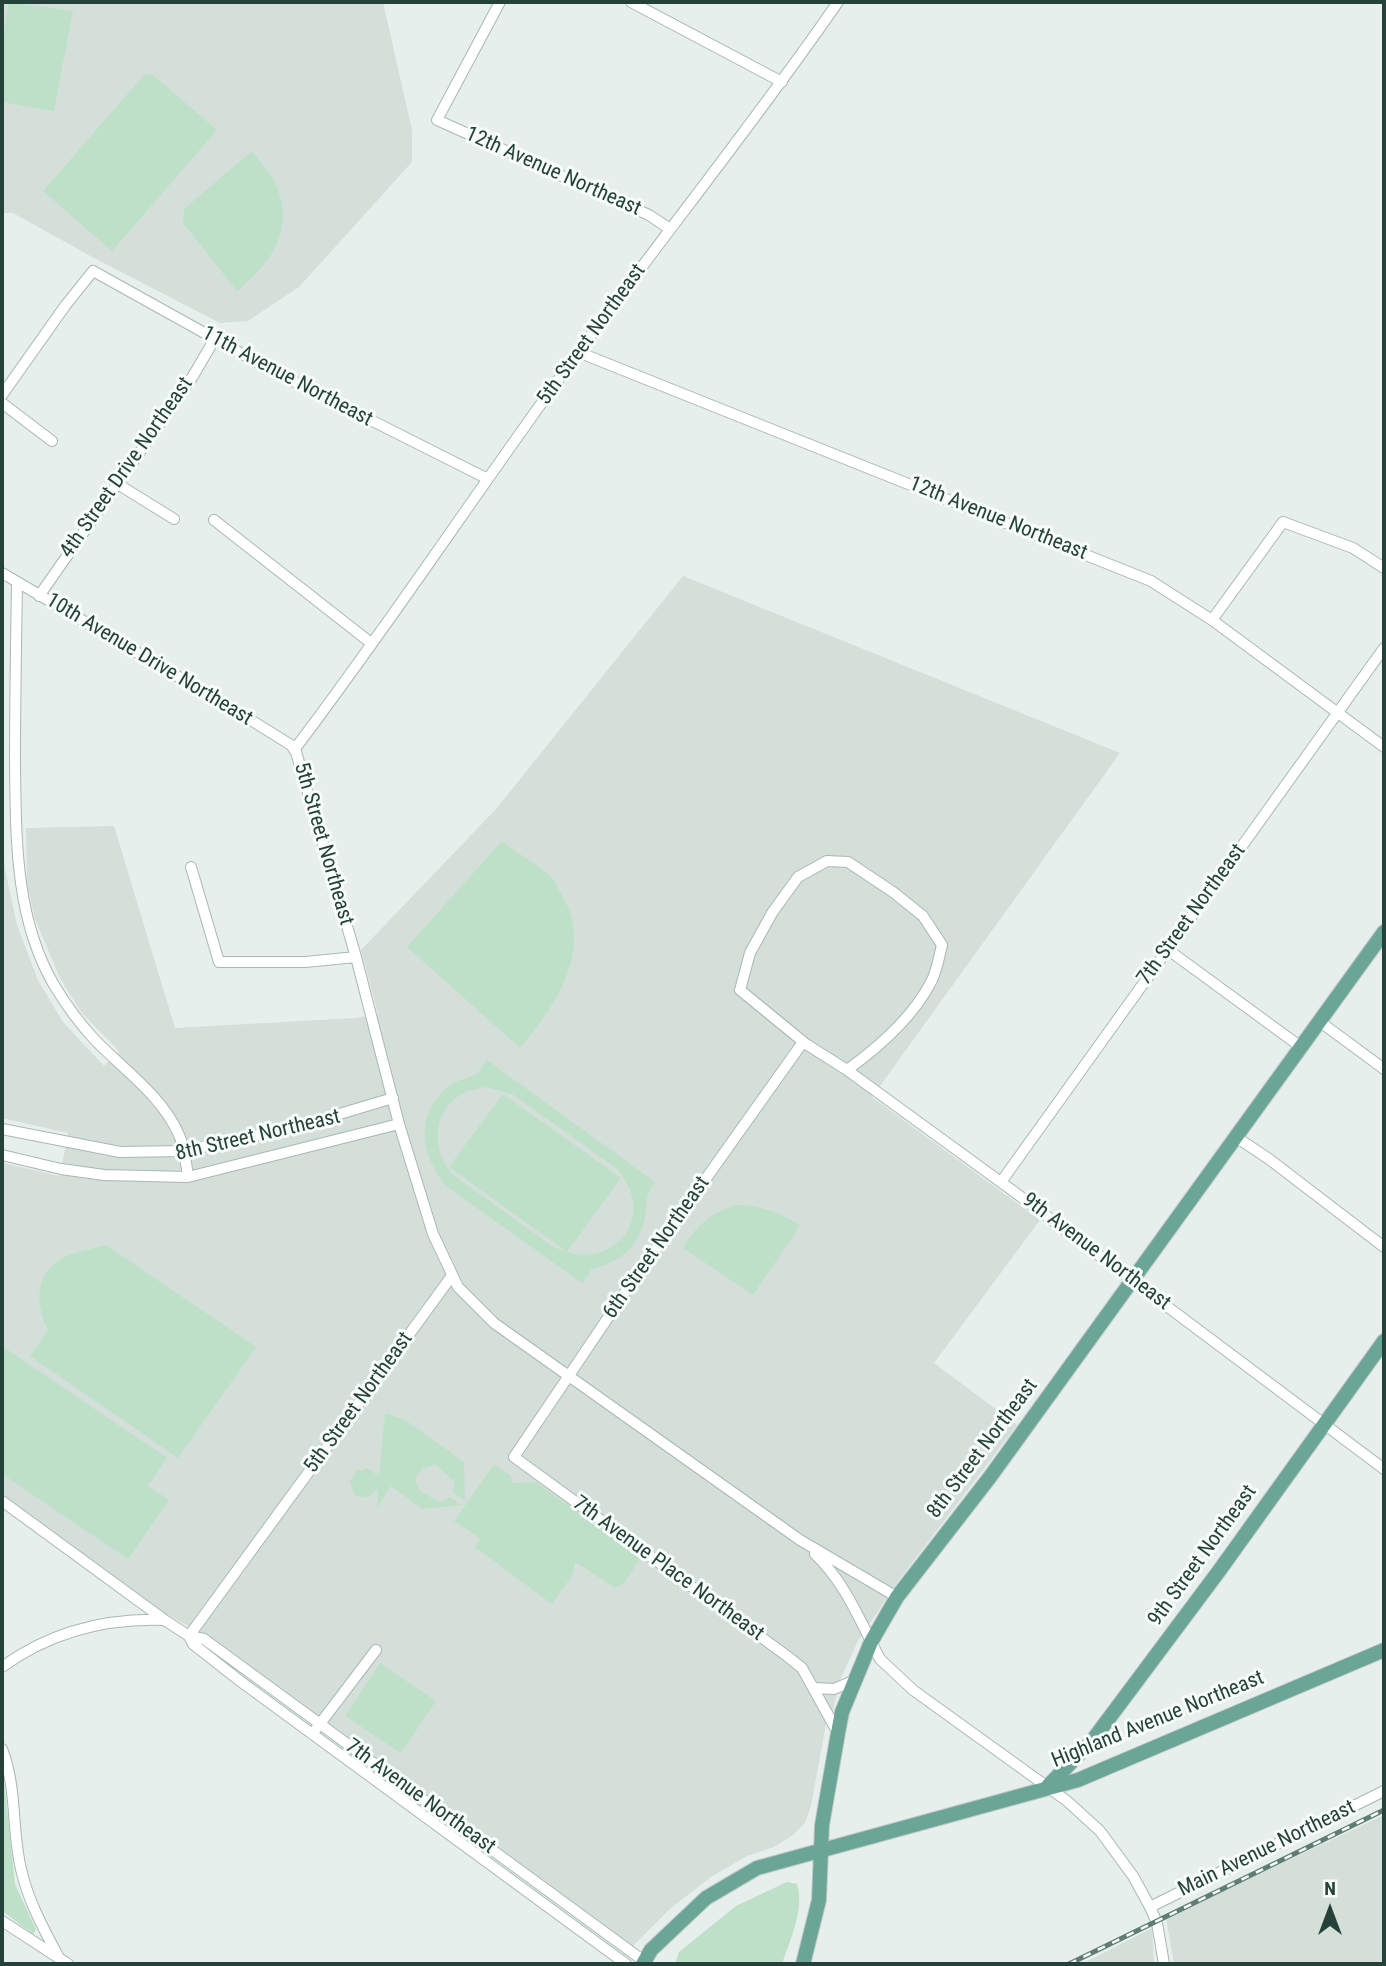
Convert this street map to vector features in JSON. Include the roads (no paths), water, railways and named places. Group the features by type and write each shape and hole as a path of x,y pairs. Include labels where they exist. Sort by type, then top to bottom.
{"main road":[{"name":"8th Street Northeast","path":"803,1964 819,1900 822,1825 842,1712 871,1642 897,1597 990,1477 1384,932"},
{"name":"9th Street Northeast","path":"1047,1787 1092,1741 1326,1425 1384,1341"},
{"name":"Highland Avenue Northeast","path":"821,1849 1078,1780 1384,1650"},
{"path":"645,1963 651,1951 679,1922 706,1898 729,1883 757,1868 821,1849"}],"street":[{"name":"12th Avenue Northeast","path":"500,2 437,120 649,215 670,229"},
{"path":"631,2 782,82"},
{"name":"5th Street Northeast","path":"189,1636 451,1277 429,1224 399,1124 356,957 294,750 578,352 782,82 838,2"},
{"name":"11th Avenue Northeast","path":"2,395 93,271 214,340 488,479"},
{"name":"4th Street Drive Northeast","path":"39,596 192,376 214,340"},
{"name":"12th Avenue Northeast","path":"578,352 1137,575 1168,591 1212,620 1384,747"},
{"path":"2,403 52,441"},
{"path":"117,482 174,519"},
{"path":"214,520 371,643"},
{"path":"1212,620 1283,522 1353,548 1384,568"},
{"name":"10th Avenue Drive Northeast","path":"2,573 233,709 291,745 294,750"},
{"path":"17,583 16,826 21,887 28,922 48,973 68,1006 95,1040 164,1110 180,1135 188,1177"},
{"name":"7th Street Northeast","path":"1001,1182 1384,648"},
{"path":"803,1042 740,990 750,953 772,913 797,877 827,861 848,862 923,916 942,945 932,981 913,1009 871,1053 847,1070"},
{"path":"191,867 219,961 305,962 356,957"},
{"path":"1167,949 1301,1047"},
{"path":"1320,1021 1384,1069"},
{"name":"9th Avenue Northeast","path":"803,1042 847,1070 1001,1182 1384,1469"},
{"name":"6th Street Northeast","path":"514,1457 803,1042"},
{"path":"2,1129 120,1152 184,1152 306,1124 393,1098"},
{"name":"8th Street Northeast","path":"2,1155 61,1170 104,1175 188,1177 399,1124"},
{"path":"1236,1138 1269,1159 1384,1247"},
{"path":"451,1277 466,1297 494,1323 800,1540 897,1597"},
{"name":"7th Avenue Place Northeast","path":"514,1457 802,1668 838,1733"},
{"name":"7th Avenue Northeast","path":"2,1501 189,1636 201,1651 316,1729 645,1963"},
{"path":"800,1540 825,1563 839,1583 880,1659 898,1679 1067,1801 1100,1831 1133,1876 1150,1907 1157,1923 1164,1964"},
{"path":"2,1667 27,1651 77,1630 116,1622 166,1620"},
{"path":"316,1729 376,1650"},
{"path":"815,1688 834,1689 855,1680"},
{"name":"7th Avenue Northeast","path":"316,1729 626,1964"},
{"path":"2,1749 12,1784 21,1872 38,1916 63,1961"},
{"name":"Main Avenue Northeast","path":"1150,1907 1384,1791"},
{"path":"2,1921 63,1961"}],"railway":[{"path":"1069,1964 1384,1810"}]}
